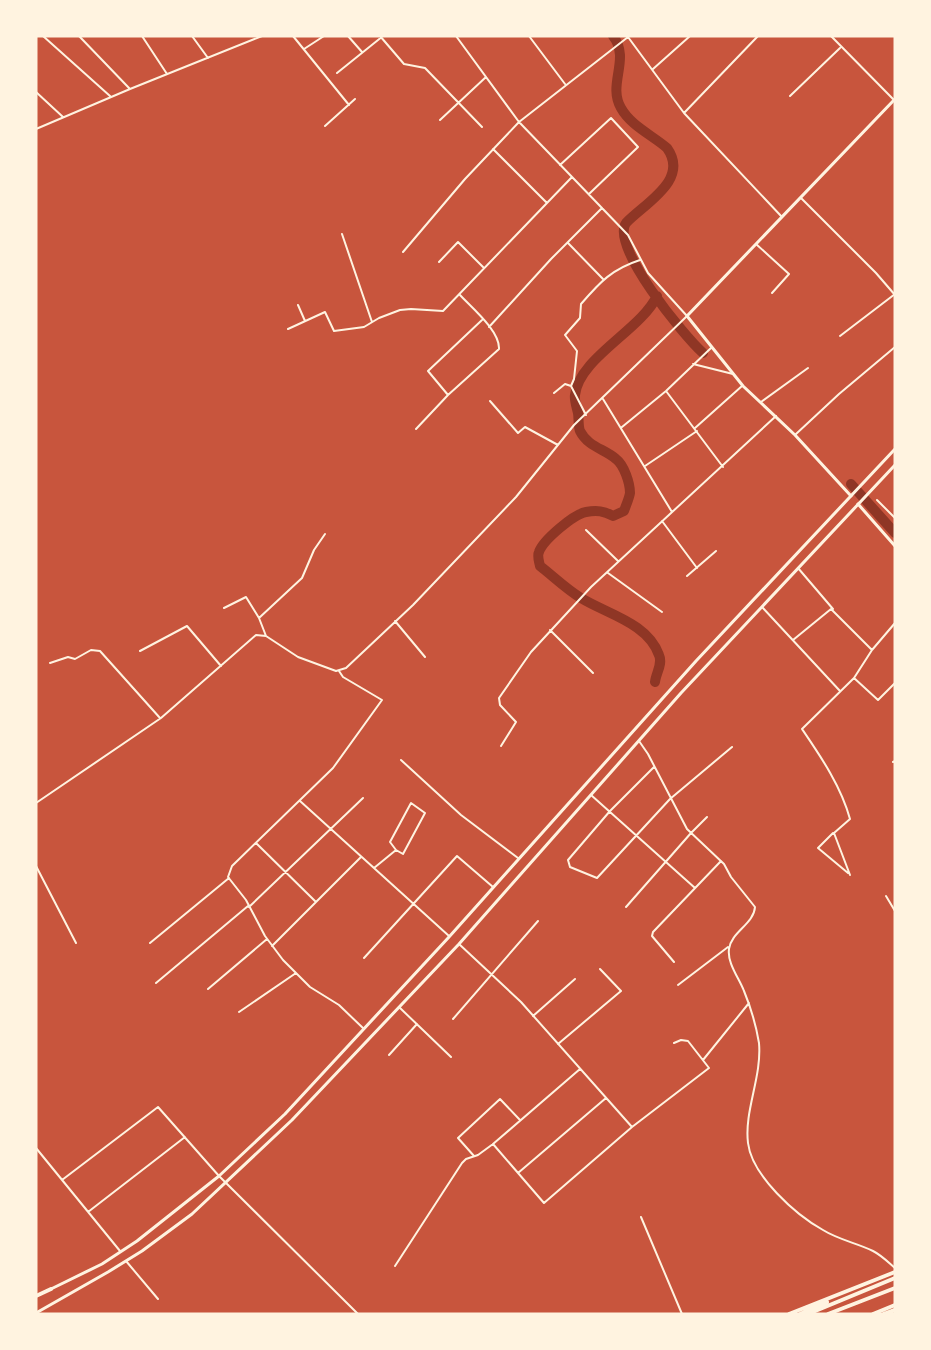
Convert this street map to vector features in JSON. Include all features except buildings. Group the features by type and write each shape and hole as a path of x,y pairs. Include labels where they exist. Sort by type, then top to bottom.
{"highway":[{"path":"800,1314 895,1270"},
{"path":"808,1314 895,1278"},
{"path":"789,1314 867,1283"},
{"path":"828,1314 895,1288"},
{"path":"36,1296 51,1289"},
{"path":"873,1314 895,1305"},
{"path":"885,1314 895,1310"}],"main road":[{"path":"895,100 687,316 743,386 795,435 852,495 895,546"},
{"path":"51,1289 102,1264 184,1205 219,1176 285,1114 449,937 696,661 895,449"},
{"path":"36,1313 126,1261 192,1214 292,1120 459,944 761,606 895,465"}],"street":[{"path":"43,36 111,97"},
{"path":"79,36 130,89"},
{"path":"142,36 167,74"},
{"path":"192,36 208,58"},
{"path":"36,129 262,36"},
{"path":"293,36 349,105"},
{"path":"304,49 324,36"},
{"path":"348,36 362,53"},
{"path":"337,73 381,36 404,64 425,68 482,127"},
{"path":"339,671 352,663 395,621 516,497 574,425 687,316 648,273 628,235 519,122 456,36"},
{"path":"529,36 566,85"},
{"path":"403,252 519,122 627,36 684,113 782,217"},
{"path":"653,69 690,36"},
{"path":"684,113 758,36"},
{"path":"831,36 895,100"},
{"path":"790,96 841,47"},
{"path":"440,120 486,77"},
{"path":"36,92 63,117"},
{"path":"325,126 355,99"},
{"path":"561,165 611,118 638,147 588,194"},
{"path":"493,149 547,203"},
{"path":"288,329 325,312 334,331 363,327 387,315 411,309 443,311 572,177"},
{"path":"801,198 895,294 840,336"},
{"path":"489,327 550,259 602,208"},
{"path":"342,234 372,322"},
{"path":"439,262 458,242 484,268"},
{"path":"568,243 603,279"},
{"path":"756,244 789,274 772,293"},
{"path":"572,388 577,351 565,335 580,318 580,304 603,279 626,265 640,260"},
{"path":"416,429 448,395 499,349 498,341 489,327 460,295"},
{"path":"298,305 305,321"},
{"path":"448,395 429,371 483,319"},
{"path":"795,435 895,347"},
{"path":"622,427 666,391 711,348"},
{"path":"693,364 733,374"},
{"path":"761,402 808,368"},
{"path":"554,393 565,384 572,388 585,416"},
{"path":"645,466 696,430 743,386"},
{"path":"666,391 723,467"},
{"path":"603,399 672,512"},
{"path":"490,402 518,432 525,427 558,445"},
{"path":"501,746 516,722 500,705 499,698 531,652 591,587 776,416"},
{"path":"877,500 895,518"},
{"path":"662,521 696,568"},
{"path":"586,530 619,562"},
{"path":"259,618 302,578 314,550 325,534"},
{"path":"687,576 716,552"},
{"path":"798,568 833,610 872,651"},
{"path":"608,573 662,612"},
{"path":"224,608 246,597 259,618 266,636"},
{"path":"761,606 840,691"},
{"path":"793,640 829,609 833,610"},
{"path":"395,621 425,657"},
{"path":"834,833 850,875 818,848 834,833 850,819 846,805 819,752 802,729 854,678 895,623"},
{"path":"140,651 188,626 221,666"},
{"path":"892,627 895,630"},
{"path":"550,630 592,674"},
{"path":"36,803 161,718 256,635 266,636 298,657 339,671 343,677 382,699 340,760 232,866 228,873 272,946 310,987 339,1005 364,1029"},
{"path":"50,663 68,657 75,659 91,651 100,651 161,718"},
{"path":"854,678 878,700 895,683"},
{"path":"639,741 691,833 721,861 755,907 754,913 729,946 678,985"},
{"path":"654,767 610,811 568,860 570,867 597,878 670,799 732,747"},
{"path":"400,760 461,815 519,858"},
{"path":"591,795 695,888"},
{"path":"156,983 249,906 363,798"},
{"path":"300,801 449,937"},
{"path":"411,803 424,813 403,854 396,850 390,842 411,803"},
{"path":"626,907 707,817"},
{"path":"256,843 316,902"},
{"path":"374,868 396,850"},
{"path":"364,958 457,856 493,887"},
{"path":"272,946 362,857"},
{"path":"674,962 652,935 721,861"},
{"path":"36,866 76,943"},
{"path":"150,943 229,878"},
{"path":"886,896 895,911"},
{"path":"453,1019 538,921"},
{"path":"207,989 267,939"},
{"path":"459,944 533,1016 632,1127"},
{"path":"729,946 731,961 749,1004 756,1028 759,1057 748,1129 748,1142 754,1160 772,1186 803,1217 844,1241 874,1252 895,1270"},
{"path":"558,1044 621,991 600,969"},
{"path":"239,1012 296,973"},
{"path":"533,1016 575,980"},
{"path":"703,1060 749,1004"},
{"path":"399,1007 452,1056"},
{"path":"389,1055 417,1024"},
{"path":"493,1144 544,1203 632,1127 709,1068 688,1041 681,1040 674,1043"},
{"path":"395,1266 462,1163 493,1144 580,1069"},
{"path":"518,1173 606,1098"},
{"path":"474,1156 458,1138 500,1099 520,1121"},
{"path":"62,1180 158,1107 219,1176 358,1314"},
{"path":"88,1212 185,1137"},
{"path":"36,1148 120,1251"},
{"path":"641,1217 682,1314"},
{"path":"126,1261 158,1299"}],"waterway":[{"path":"613,36 620,54 616,90 621,108 636,125 667,148 673,160 673,170 669,181 626,223 624,234 638,270 651,290 703,353"},
{"path":"655,682 660,658 654,644 646,635 626,620 591,604 570,591 540,566 538,555 552,535 581,514 597,511 613,516 624,511 630,493 622,465 583,436 579,429 575,395 579,382 587,369 598,356 638,321 657,296"},
{"path":"851,484 895,533"}]}
